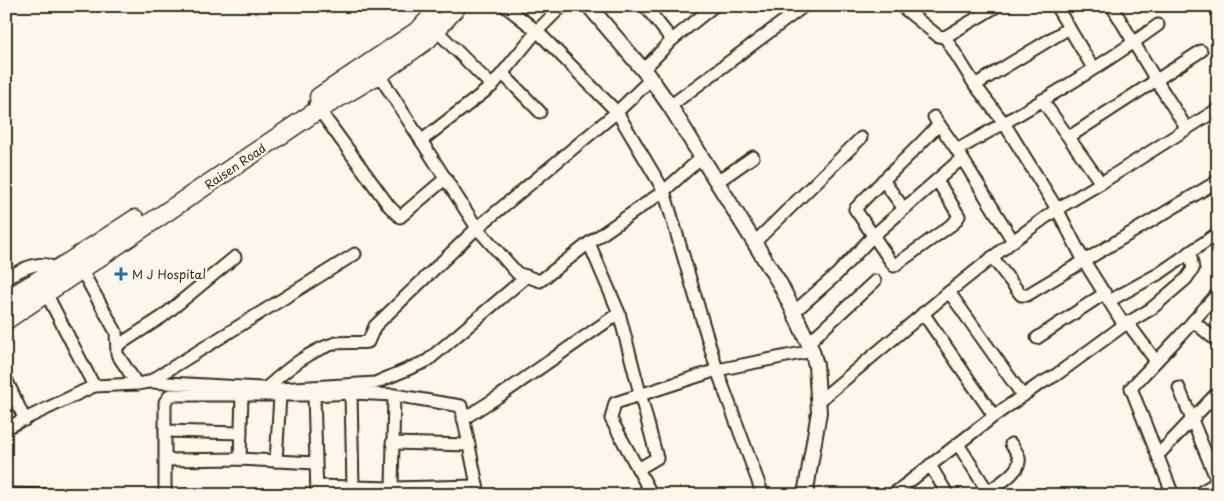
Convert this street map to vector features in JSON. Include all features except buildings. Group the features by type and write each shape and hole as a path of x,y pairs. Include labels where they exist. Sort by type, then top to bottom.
{"main road":[{"name":"Raisen Road","path":"375,68 419,30 441,6"},
{"name":"Raisen Road","path":"6,300 59,276 316,105 375,68 427,40 458,6"},
{"name":"Raisen Road","path":"6,320 46,293 59,276"}],"street":[{"path":"421,141 492,86 537,31 562,6"},
{"path":"589,6 647,74 670,106 780,284 810,347 816,364 819,412 806,495"},
{"path":"645,6 672,40"},
{"path":"266,388 301,358 316,350 337,342 368,342 375,326 477,228 617,112 672,40 714,6"},
{"path":"670,106 804,6"},
{"path":"901,6 938,36 945,37 997,6"},
{"path":"1056,6 1093,68"},
{"path":"1112,6 1187,129"},
{"path":"507,7 537,31 617,112 664,191 717,370 764,495"},
{"path":"794,312 836,275 873,236 937,180 959,155 1004,123 1158,25"},
{"path":"975,85 1069,28"},
{"path":"436,30 492,86"},
{"path":"945,37 975,85 1004,123 1057,209 1084,261 1107,297 1125,324 1156,360"},
{"path":"1069,137 1202,50"},
{"path":"375,68 477,228 517,273 540,281 589,243 664,191 702,157"},
{"path":"503,74 540,112"},
{"path":"1042,100 1101,184"},
{"path":"316,105 389,206 400,217 446,178"},
{"path":"819,401 948,292 1013,241 1057,209 1101,184 1218,109"},
{"path":"937,180 959,216 954,223 894,266 855,209 908,158 936,121 1013,241"},
{"path":"754,243 861,138"},
{"path":"717,182 753,157"},
{"path":"883,180 904,209"},
{"path":"992,257 1021,295 1027,295 1218,181"},
{"path":"1037,338 1107,297 1160,273 1218,233"},
{"path":"589,243 619,313 657,458 638,469"},
{"path":"896,493 994,416 1125,324 1152,309 1186,279 1193,269 1190,253"},
{"path":"143,383 355,254"},
{"path":"116,346 162,317 235,257"},
{"path":"78,264 116,332 117,354 143,383"},
{"path":"6,279 32,265 46,265 59,276"},
{"path":"6,428 94,386 143,383 279,388 375,383 427,361 527,276"},
{"path":"652,495 611,419 614,403 717,370 810,347 875,281"},
{"path":"948,292 1022,396"},
{"path":"46,293 94,386"},
{"path":"1173,495 1130,388 1218,293"},
{"path":"463,419 501,395 619,313"},
{"path":"923,313 994,416"},
{"path":"1193,321 1218,342"},
{"path":"6,379 25,420"},
{"path":"1179,388 1218,482 1196,495"},
{"path":"1158,455 1218,392"},
{"path":"352,393 354,488"},
{"path":"165,495 165,402 170,395 280,396 352,393 394,395 461,406 478,490 354,488 317,490 314,395"},
{"path":"240,459 242,395"},
{"path":"392,488 394,395"},
{"path":"276,461 280,396"},
{"path":"165,431 241,433"},
{"path":"392,442 468,445"},
{"path":"958,444 989,493 1016,470 1019,465 1019,458 1011,444"},
{"path":"165,460 240,459 315,463"},
{"path":"930,465 948,495"},
{"path":"6,494 52,495"}],"place":[{"name":"M J Hospital","path":"121,274"}]}
